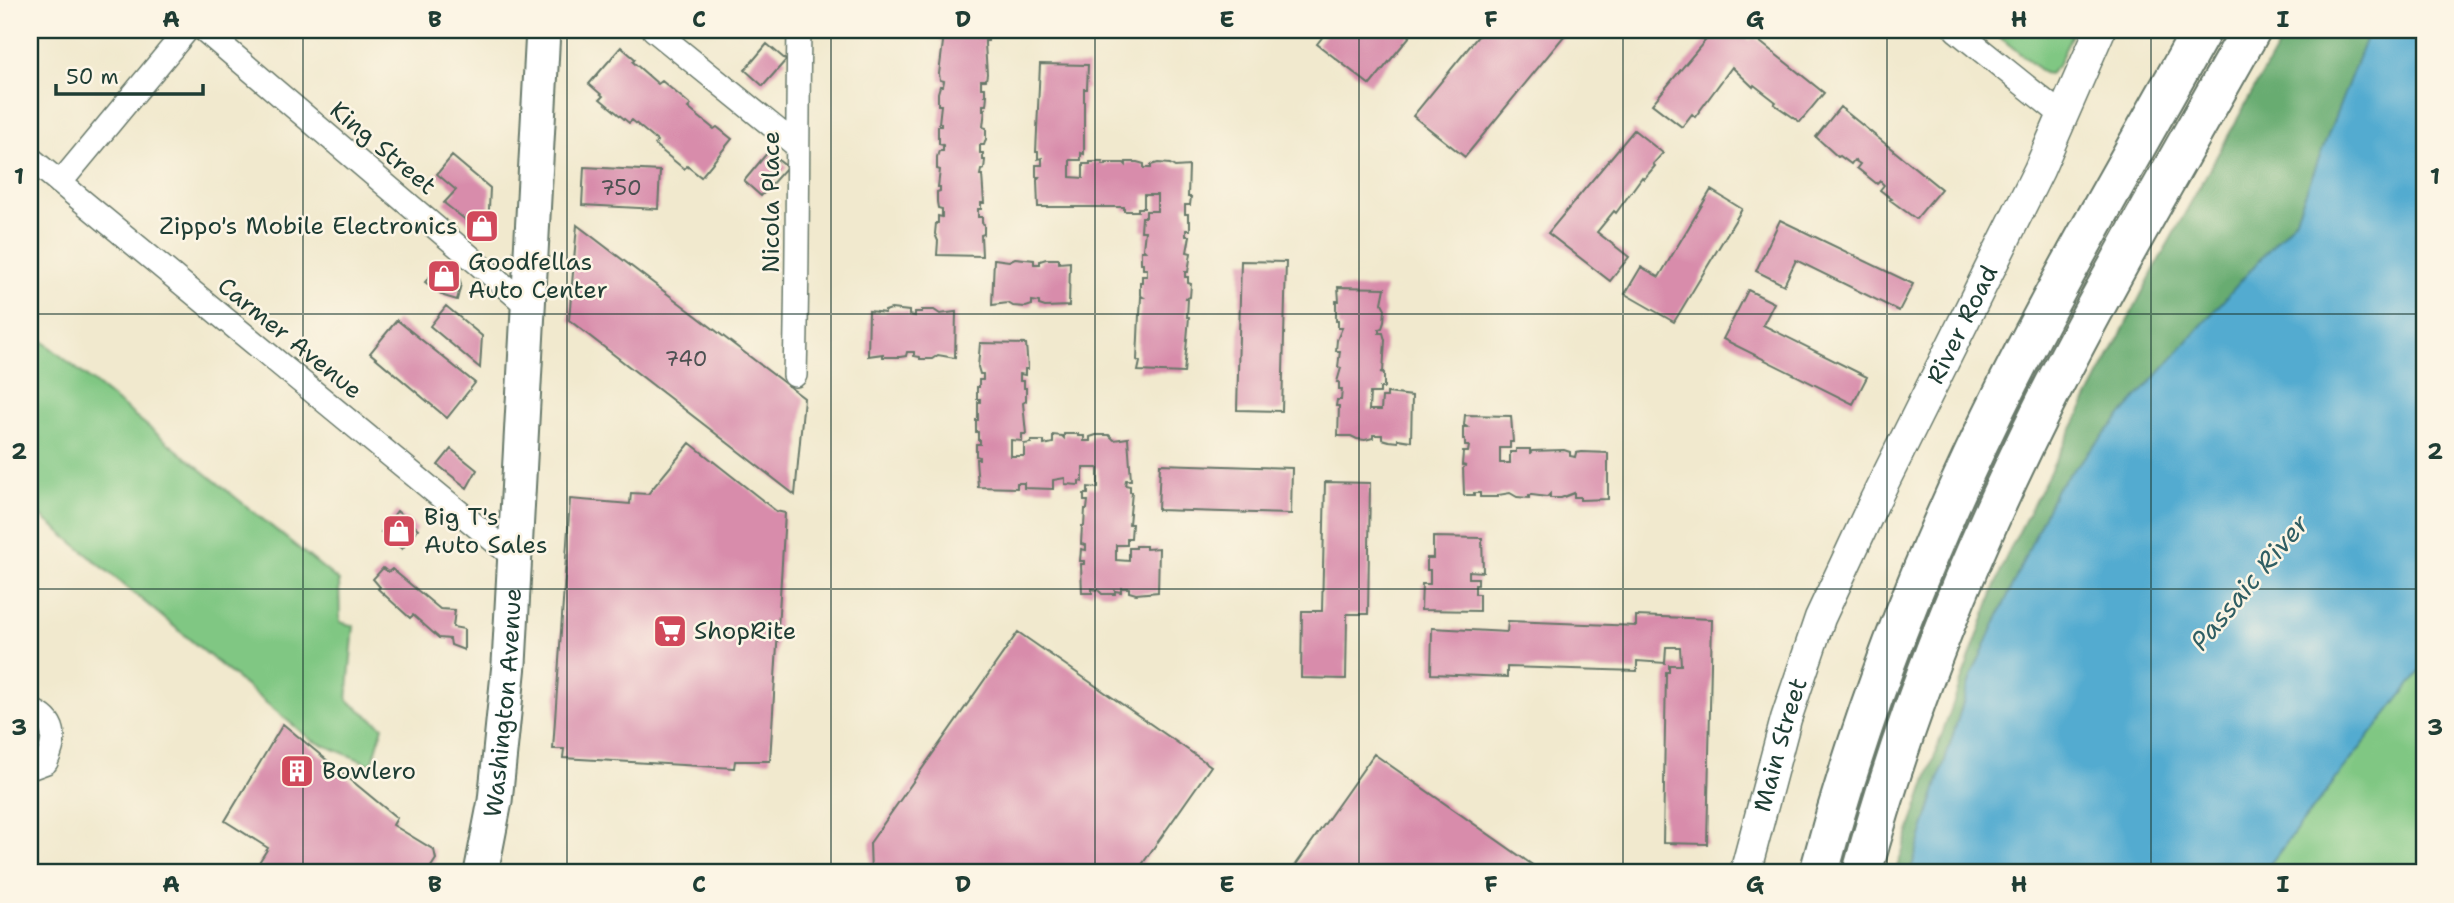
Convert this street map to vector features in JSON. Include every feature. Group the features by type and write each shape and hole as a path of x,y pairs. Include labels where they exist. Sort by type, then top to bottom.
{"highway":[{"path":"1819,873 1867,716 1918,580 1988,424 2076,254 2185,30"},
{"path":"2076,254 2202,30"},
{"path":"1863,873 1884,799 1927,675 1957,596 1996,508 2079,338 2251,30"},
{"path":"2229,68 2274,30"}],"main road":[{"name":"Washington Avenue","path":"481,873 495,801 516,559 543,30"}],"street":[{"path":"60,183 187,30"},
{"name":"King Street","path":"204,30 529,307"},
{"path":"654,30 796,146"},
{"name":"Nicola Place","path":"795,375 799,239 796,146 799,30"},
{"path":"1956,30 2063,117"},
{"name":"River Road","path":"1820,618 2063,117 2099,30"},
{"name":"Carmer Avenue","path":"30,158 516,559"},
{"name":"Main Street","path":"1745,873 1786,719 1820,618"},
{"path":"30,710 46,719 54,733 53,748 46,762 30,768"}],"green space":[{"path":"1991,30 2074,30 2058,65 2049,74 2044,73"},
{"path":"2287,30 2369,30 2295,220 2056,489 1971,677 1910,873 1895,873 2006,557 2160,258"},
{"path":"30,331 339,581 340,622 354,626 347,700 383,727 372,765 311,740 30,507"},
{"path":"2424,666 2424,873 2263,873"}],"water":[{"name":"Passaic River","path":"2369,30 2424,30 2424,666 2263,873 1910,873 1971,677 2056,489 2295,220"}],"building":[{"path":"940,30 988,30 988,41 985,41 987,74 986,80 981,80 981,88 985,88 987,95 986,105 983,105 986,139 984,145 980,145 980,153 983,153 985,160 980,175 984,203 981,203 981,209 978,209 978,217 982,217 984,224 984,234 981,235 982,256 937,255 936,223 938,216 942,217 942,209 938,208 937,202 940,170 937,169 937,157 939,151 943,151 943,145 939,144 938,138 941,105 938,105 938,93 944,81 940,80 939,74 943,42 940,40"},
{"path":"1328,30 1415,30 1370,85 1317,44"},
{"path":"1483,30 1569,30 1465,157 1413,116"},
{"path":"1714,30 1737,30 1750,41 1754,37 1824,93 1800,122 1774,104 1776,102 1754,85 1753,87 1732,67 1695,117 1692,114 1682,127 1652,104"},
{"path":"767,44 786,60 763,86 745,70"},
{"path":"621,47 635,59 633,62 658,84 662,81 691,105 688,108 714,129 717,127 732,139 701,177 687,166 684,169 655,145 657,141 632,120 629,123 600,99 603,96 589,84"},
{"path":"1040,64 1088,65 1087,89 1084,89 1084,154 1081,153 1081,160 1070,160 1070,177 1083,178 1083,164 1090,162 1126,165 1126,162 1137,162 1144,164 1144,168 1151,168 1151,165 1158,163 1175,167 1189,166 1188,197 1191,197 1190,205 1185,205 1185,214 1188,214 1190,221 1190,230 1186,230 1186,236 1190,236 1187,252 1191,253 1185,277 1188,277 1188,283 1191,284 1190,297 1185,299 1188,299 1189,317 1184,373 1138,371 1139,315 1143,297 1140,295 1140,282 1142,276 1147,276 1147,269 1143,269 1141,263 1141,251 1145,251 1145,231 1141,231 1142,217 1146,217 1146,211 1157,211 1157,195 1144,195 1144,208 1138,208 1138,211 1124,211 1124,207 1038,207 1039,177 1036,177 1036,165 1042,165 1042,158 1038,159 1036,152"},
{"path":"1840,107 1941,189 1916,219 1880,190 1884,185 1880,181 1877,184 1857,168 1860,164 1854,160 1851,164 1838,157 1816,137"},
{"path":"1634,130 1663,153 1616,213 1614,211 1597,232 1629,257 1610,281 1548,233"},
{"path":"768,152 787,167 761,196 744,181"},
{"path":"452,156 490,188 486,231 481,232 444,203 456,190 437,174"},
{"path":"584,167 660,171 658,209 582,205"},
{"path":"1711,190 1742,209 1674,322 1625,294 1641,267 1659,277"},
{"path":"1780,220 1913,284 1899,311 1796,260 1784,285 1756,271"},
{"path":"577,225 804,398 795,495 569,320"},
{"path":"1015,258 1034,260 1034,264 1040,264 1040,261 1046,259 1059,259 1059,263 1070,262 1069,306 1045,307 1032,301 1032,305 1026,307 1008,303 992,305 994,259 1009,261"},
{"name":"Goodfellas Auto Center","path":"444,260 457,271 461,284 457,300 444,296 425,282"},
{"path":"1241,261 1286,262 1282,411 1237,410"},
{"path":"1338,287 1385,288 1382,303 1385,309 1384,322 1379,329 1385,340 1383,372 1380,372 1384,373 1384,388 1380,388 1380,393 1370,393 1369,410 1381,410 1382,397 1387,397 1387,393 1412,396 1411,441 1389,441 1382,439 1382,435 1373,435 1373,438 1365,440 1338,436 1339,406 1336,406 1337,400 1341,400 1342,389 1339,389 1337,382 1341,368 1338,367 1340,351 1336,351 1342,328 1338,328 1336,321"},
{"path":"1748,290 1774,303 1763,325 1867,377 1853,404 1723,339"},
{"path":"446,306 482,336 480,368 430,326"},
{"path":"891,309 909,311 909,315 915,316 915,312 922,310 934,310 940,314 956,312 955,358 938,355 932,359 920,359 914,356 914,352 907,352 906,356 900,357 883,357 883,354 868,356 869,311 885,313"},
{"path":"397,320 475,383 447,418 370,353"},
{"path":"980,343 1026,344 1028,369 1025,369 1025,375 1020,374 1020,381 1024,381 1026,388 1026,401 1023,403 1026,434 1022,434 1022,441 1011,440 1011,456 1024,456 1024,444 1031,441 1044,441 1044,445 1053,443 1053,435 1064,438 1064,434 1078,434 1084,436 1084,441 1090,441 1090,437 1096,435 1109,435 1114,440 1128,438 1131,480 1126,480 1125,485 1130,486 1132,492 1129,524 1132,524 1131,538 1127,538 1127,545 1116,545 1116,560 1129,561 1129,548 1136,546 1146,546 1146,549 1159,548 1158,592 1136,594 1129,592 1129,588 1121,588 1121,592 1115,591 1115,594 1102,594 1092,589 1092,593 1082,593 1081,564 1084,564 1084,561 1080,561 1081,549 1086,550 1086,545 1081,544 1082,526 1088,501 1084,501 1084,494 1088,494 1088,487 1098,488 1098,468 1083,468 1083,482 1079,481 1079,485 1065,484 1065,478 1053,480 1053,489 1024,488 1024,483 1017,483 1017,488 978,487 976,459 979,457 976,456 976,444 980,444 980,440 976,432 976,420 980,399 977,399 977,387 979,380 983,380 983,374 980,374 978,367"},
{"path":"1465,415 1511,416 1513,442 1510,442 1510,448 1500,448 1500,463 1510,463 1510,452 1516,452 1516,449 1530,449 1530,453 1564,450 1575,457 1576,453 1582,452 1608,453 1608,499 1580,500 1580,497 1574,497 1574,493 1561,498 1550,498 1550,494 1547,497 1529,495 1529,498 1510,493 1498,497 1480,497 1480,493 1464,495 1463,466 1466,466 1462,465 1463,452 1468,452 1469,446 1465,446 1463,439 1463,427 1467,427 1464,425"},
{"name":"ShopRite","path":"690,443 776,511 785,513 770,761 735,761 734,768 563,758 564,749 553,749 570,499 630,504 631,493 648,494"},
{"path":"451,449 477,470 467,488 438,465"},
{"path":"1160,464 1292,468 1291,514 1158,510"},
{"path":"1325,482 1370,483 1368,614 1347,614 1346,679 1301,678 1302,611 1322,611"},
{"name":"Big T's Auto Sales","path":"397,511 418,529 402,549 381,532"},
{"path":"1433,537 1482,538 1483,572 1469,571 1469,578 1478,578 1475,594 1479,594 1479,611 1421,610 1422,584 1430,584 1427,558 1433,558"},
{"path":"383,568 388,572 392,569 440,609 455,610 453,627 464,629 464,650 451,645 450,639 439,638 413,615 410,618 378,589 380,587 373,579"},
{"path":"1636,616 1712,619 1707,844 1663,843 1666,672 1669,672 1669,665 1681,665 1680,647 1666,647 1665,663 1637,661 1637,671 1507,667 1507,677 1431,674 1432,628 1507,632 1508,621 1636,626"},
{"path":"1018,632 1211,766 1136,873 871,873 870,843"},
{"name":"Bowlero","path":"283,724 397,818 393,825 434,850 436,859 427,873 272,873 258,864 268,848 225,821"},
{"path":"1374,754 1544,873 1290,873"}],"place":[{"name":"Zippo's Mobile Electronics","path":"482,226"},
{"name":"Goodfellas Auto Center","path":"444,276"},
{"name":"Big T's Auto Sales","path":"399,531"},
{"name":"ShopRite","path":"670,631"},
{"name":"Bowlero","path":"297,771"}]}
